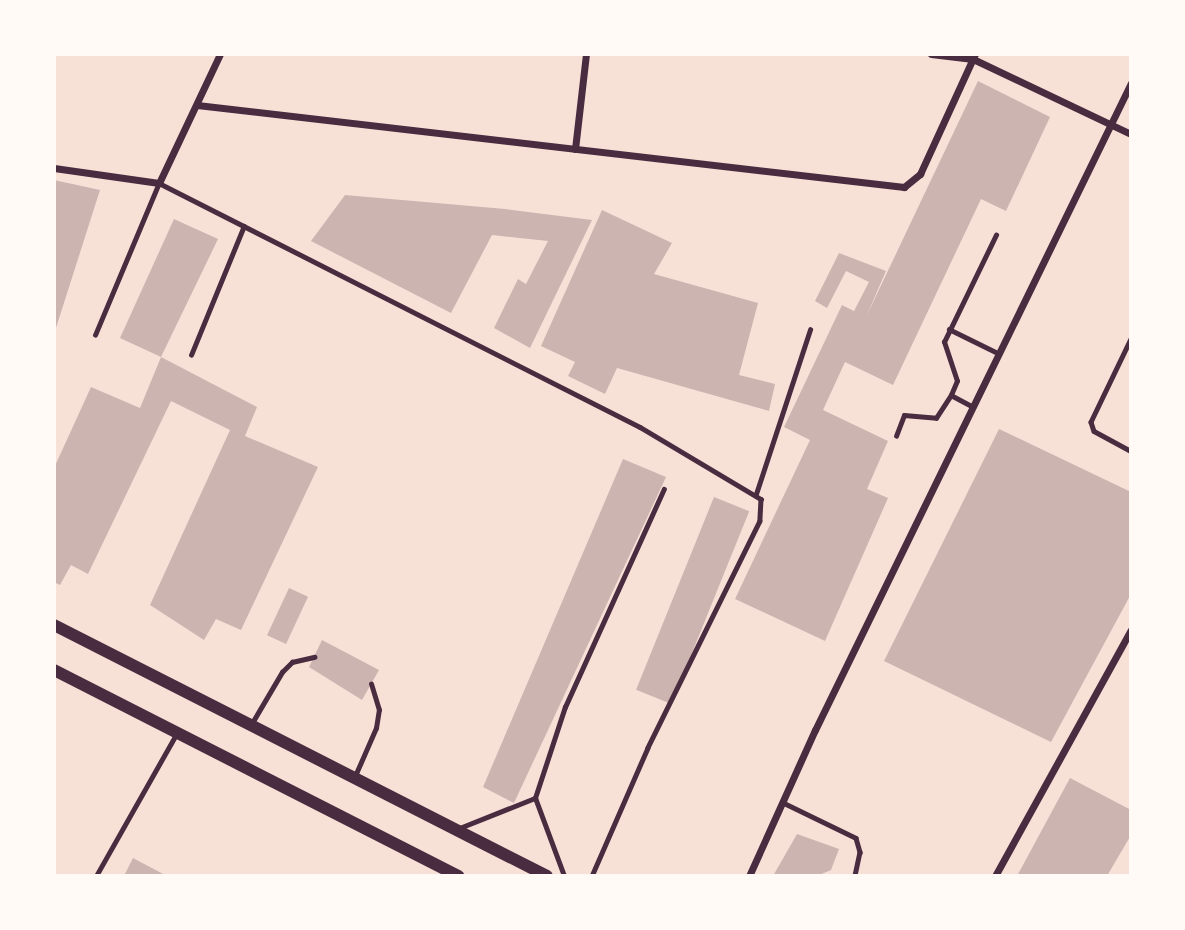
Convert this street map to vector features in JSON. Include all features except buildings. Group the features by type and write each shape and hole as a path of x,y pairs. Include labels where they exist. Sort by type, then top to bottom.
{"main road":[{"path":"54,625 547,876"},
{"path":"54,670 458,876"}],"street":[{"path":"54,168 159,183 220,54"},
{"path":"575,149 586,54"},
{"path":"931,54 974,57 1131,134"},
{"path":"197,104 894,187 911,185 974,57"},
{"path":"749,876 972,406 1131,83"},
{"path":"995,876 1131,630"}],"lane":[{"path":"94,335 159,183 640,428 756,494 763,506 760,521 649,748 592,876"},
{"path":"191,355 244,226"},
{"path":"896,436 904,415 936,418 951,395 957,381 944,348 949,329 996,235"},
{"path":"949,329 998,353"},
{"path":"756,494 810,330"},
{"path":"1131,339 1091,422 1094,432 1131,451"},
{"path":"951,395 972,406"},
{"path":"564,876 535,798 565,707 664,489"},
{"path":"251,724 282,672 292,663 314,657"},
{"path":"355,776 376,729 379,710 371,684"},
{"path":"96,876 177,732"},
{"path":"456,829 535,798"},
{"path":"782,802 856,838 860,852 855,876"}]}
